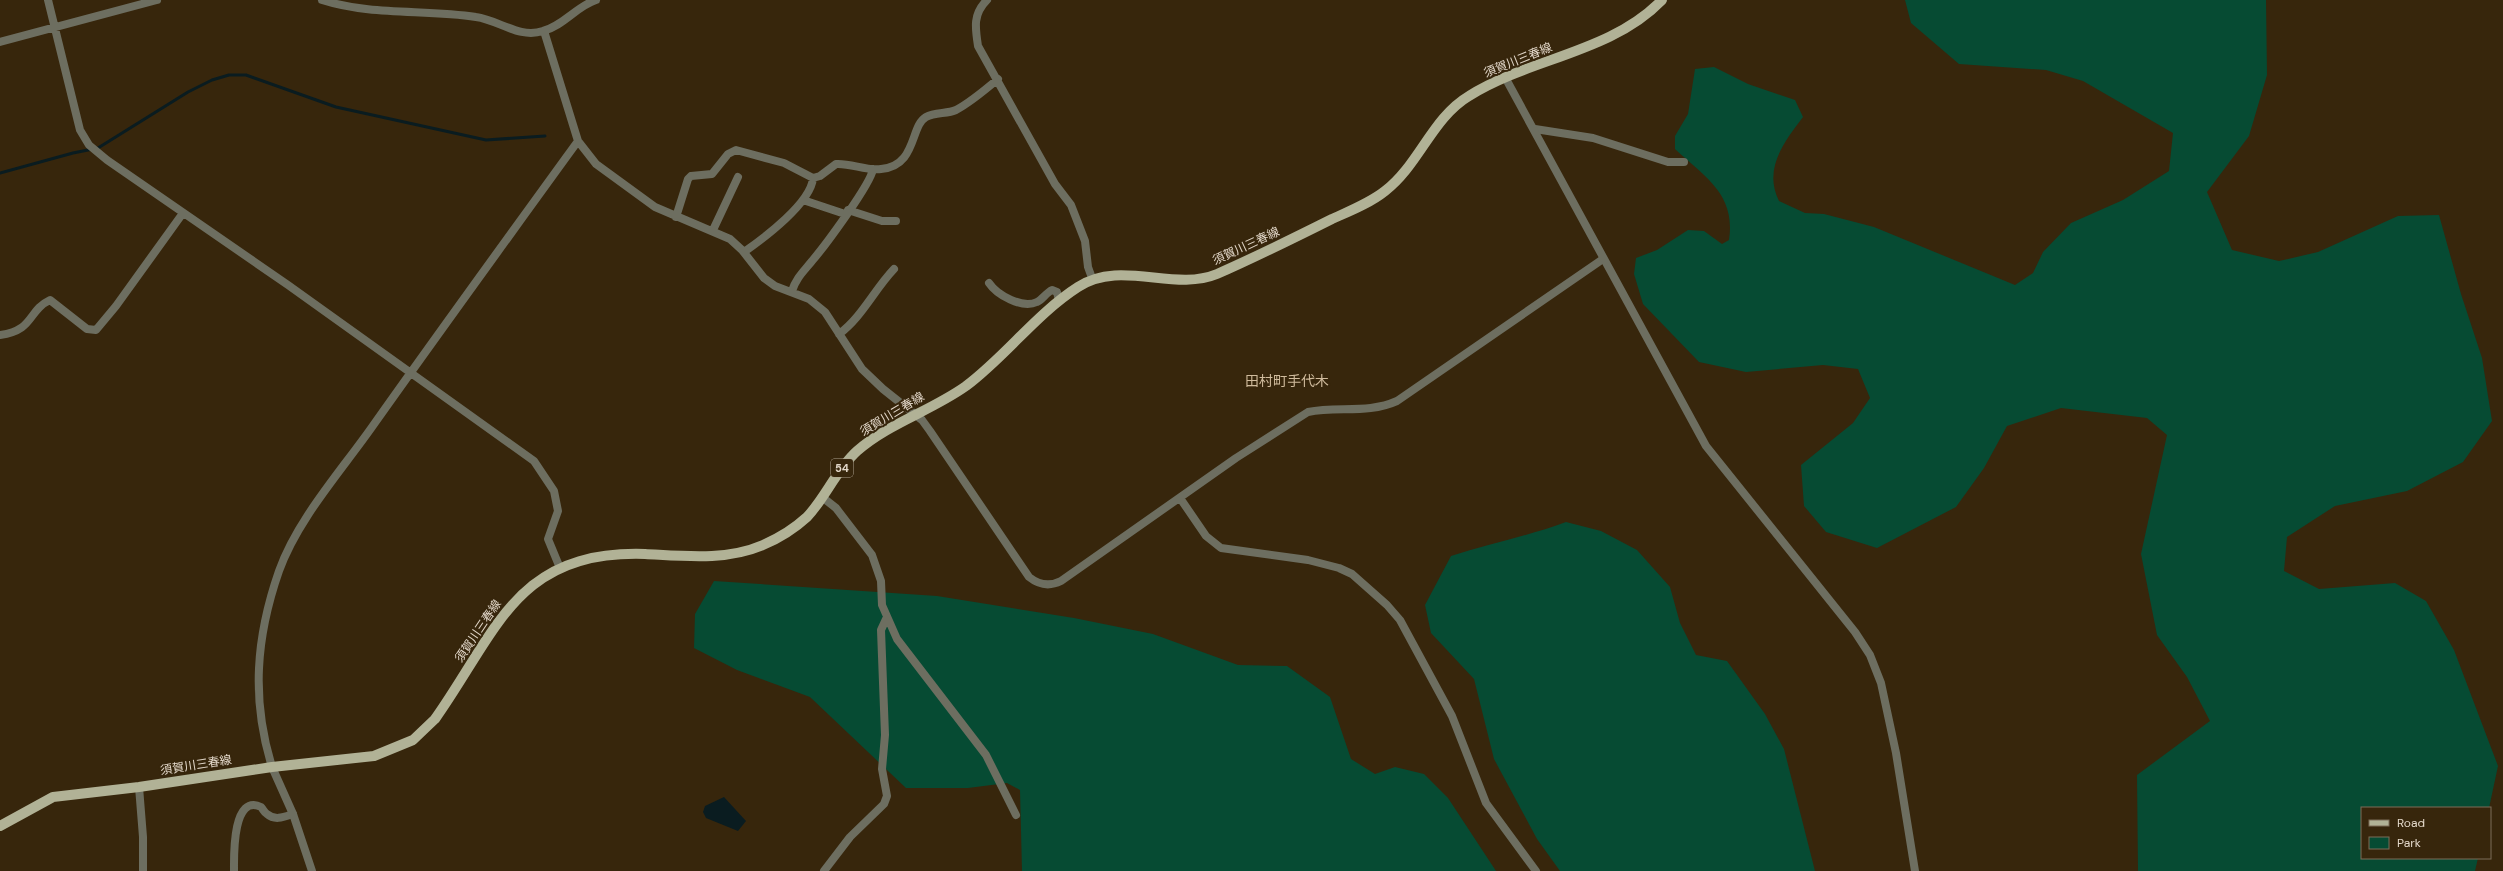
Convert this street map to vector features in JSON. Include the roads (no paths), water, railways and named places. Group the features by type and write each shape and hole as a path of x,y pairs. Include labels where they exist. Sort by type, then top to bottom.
{"main road":[{"name":"須賀川三春線","path":"0,826 53,797 139,787 272,767 374,756 413,740 435,718 510,606 528,588 560,568 601,556 621,554 734,555 764,545 780,536 806,517 855,453 869,441 963,388 1059,301 1092,278 1114,275 1188,278 1207,277 1326,222 1385,192 1406,169 1441,122 1461,101 1471,94 1612,36 1643,17 1662,0"}],"street":[{"path":"48,0 80,130 85,141 107,160 534,461 554,491 558,511 548,539 560,568"},
{"path":"0,42 157,0"},
{"path":"322,0 360,4 401,13 477,17 520,32 544,31 596,0"},
{"path":"987,0 977,11 974,22 978,46 998,79 1021,126 1055,184 1072,205 1085,241 1088,267 1092,278"},
{"path":"544,31 578,141 596,164 655,207 676,217 713,230 730,239 744,252 764,278 775,286 792,291 809,299 825,312 862,369 915,414 930,431 1029,577 1039,583 1054,584 1061,581 1236,458 1308,412 1321,409 1372,409 1397,401 1603,259"},
{"path":"676,217 688,179 691,176 712,174 728,154 736,150 784,163 813,178 820,176 836,164 873,169 887,168 901,161 909,150 918,126 926,117 955,110 998,79"},
{"path":"1506,79 1535,129 1603,259 1706,446 1853,629 1870,655 1881,683 1896,753 1915,871"},
{"path":"1535,129 1593,138 1668,162 1684,162"},
{"path":"312,871 293,814 272,767 264,741 257,679 262,635 280,569 289,549 309,516 410,373 578,141"},
{"path":"792,291 800,274 812,262 866,187 873,169"},
{"path":"713,230 738,177"},
{"path":"744,252 772,230 802,200 813,178"},
{"path":"802,200 882,221 896,220"},
{"path":"0,335 23,328 43,304 50,300 87,329 96,330 116,306 183,213"},
{"path":"839,334 858,316 875,290 894,269"},
{"path":"989,283 1011,300 1029,304 1037,302 1052,290 1058,292 1059,301"},
{"path":"822,497 836,508 872,555 881,581 882,605 886,617 898,639 986,754 1016,815"},
{"path":"1180,498 1206,536 1222,548 1308,560 1339,568 1352,574 1387,605 1400,620 1452,716 1486,803 1536,871"},
{"path":"824,871 850,837 884,804 887,796 882,769 885,735 881,630 886,617"},
{"path":"139,787 143,837 143,871"},
{"path":"234,871 235,827 244,811 255,806 262,808 272,817 281,818 293,814"}],"waterway":[{"path":"0,173 73,153 98,148 188,92 212,80 229,75 246,75 336,107 486,140 545,136"}],"district":[{"name":"田村町手代木","path":"1287,381"}]}
